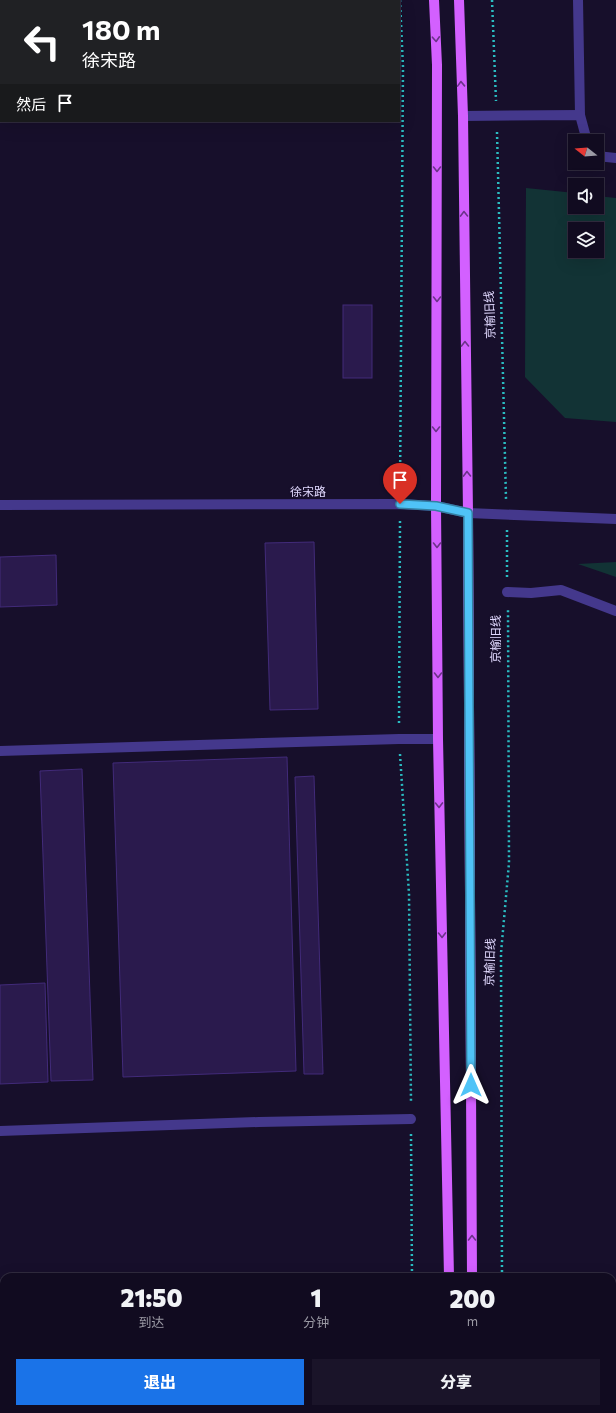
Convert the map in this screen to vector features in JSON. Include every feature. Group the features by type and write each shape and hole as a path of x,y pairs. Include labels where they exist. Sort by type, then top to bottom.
{"main road":[{"path":"434,0 437,65 436,506 438,739 449,1273"},
{"name":"京榆旧线","path":"459,0 463,116 468,513 472,1273"}],"street":[{"path":"578,0 580,115 585,134"},
{"path":"463,116 496,117 580,115"},
{"path":"604,157 616,158"},
{"name":"徐宋路","path":"0,505 400,504 436,506 468,513 616,519"},
{"path":"507,592 532,593 561,590 616,611"},
{"path":"0,751 438,739"},
{"path":"0,1131 259,1122 411,1119"}],"path":[{"path":"400,0 403,66 399,739 409,894 412,1273"},
{"name":"京榆旧线","path":"492,0 507,514 509,863 501,953 502,1273"}],"green space":[{"path":"526,188 568,192 568,214 604,214 604,197 616,198 616,422 565,418 525,377"},
{"path":"616,562 616,577 578,564"}],"building":[{"path":"343,305 372,305 372,378 343,378"},
{"path":"314,542 318,709 270,710 265,543"},
{"path":"56,555 57,605 0,607 0,557"},
{"path":"287,757 296,1071 123,1077 113,763"},
{"path":"82,769 93,1080 51,1081 40,771"},
{"path":"314,776 323,1074 304,1074 295,777"},
{"path":"45,983 48,1082 0,1084 0,985"}],"route":[{"path":"400,504 436,506 468,513 471,1085"}]}
